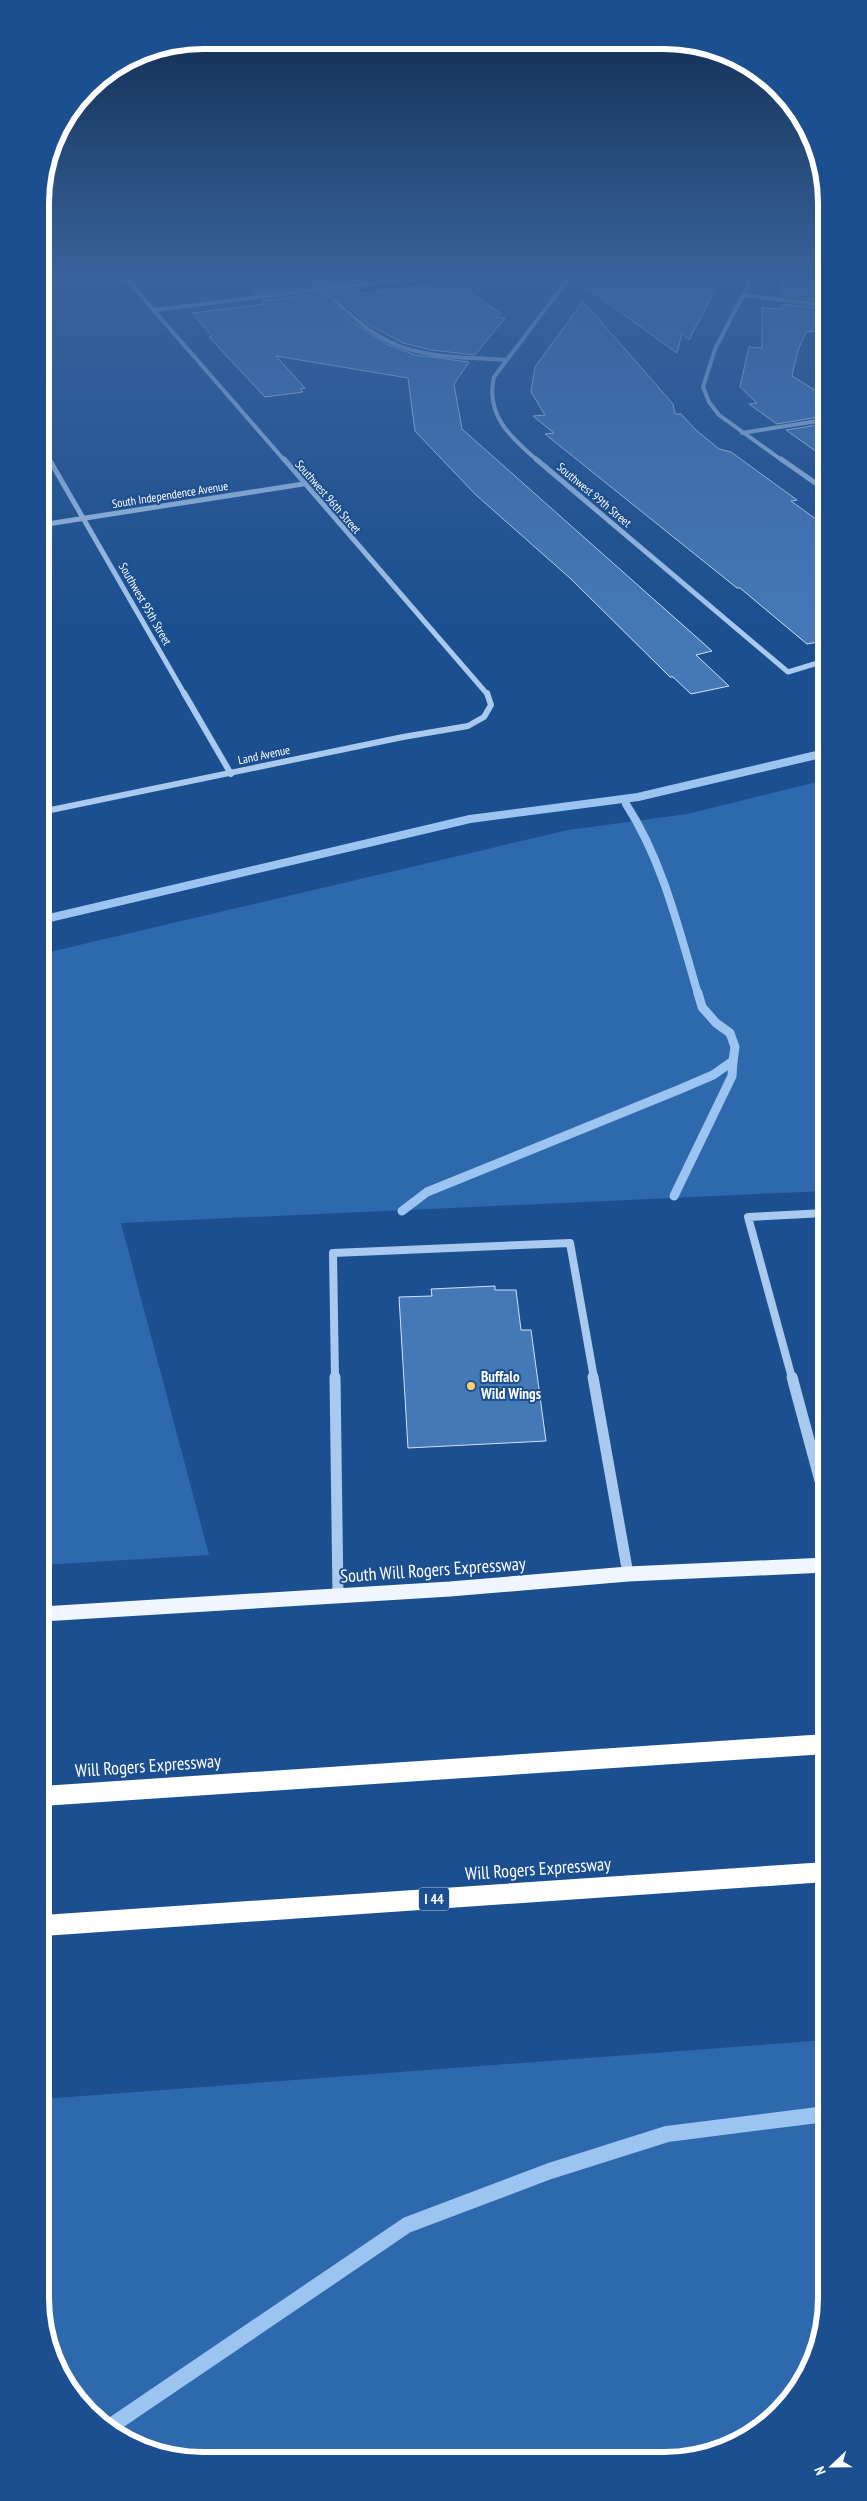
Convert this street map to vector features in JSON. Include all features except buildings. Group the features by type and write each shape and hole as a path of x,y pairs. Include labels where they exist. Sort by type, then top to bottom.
{"highway":[{"name":"Will Rogers Expressway","path":"49,1796 818,1745"},
{"name":"Will Rogers Expressway","path":"49,1926 818,1873"}],"main road":[{"name":"South Will Rogers Expressway","path":"49,1614 450,1589 628,1574 818,1565"}],"street":[{"name":"Southwest 96th Street","path":"227,395 487,693 491,705 488,714"},
{"name":"Southwest 99th Street","path":"491,395 495,412 509,435 788,672 818,663"},
{"path":"707,395 714,410 742,434 818,485"},
{"path":"742,434 818,421"},
{"name":"Southwest 95th Street","path":"49,459 231,774"},
{"name":"South Independence Avenue","path":"49,524 303,484"},
{"name":"Land Avenue","path":"49,810 403,737 468,726 481,720 488,714"},
{"path":"818,1213 748,1217 818,1461"},
{"path":"338,1596 333,1253 570,1243 628,1574"}],"shaded area":[{"path":"818,782 818,1191 121,1223 209,1555 49,1565 49,952 568,830 687,814"},
{"path":"818,2041 818,2308 813,2338 807,2357 792,2384 780,2400 758,2420 741,2432 714,2444 674,2452 193,2452 153,2444 126,2432 109,2420 87,2400 75,2384 57,2348 49,2308 49,2099"}],"waterway":[{"path":"49,918 470,819 638,797 818,755"},
{"path":"626,804 639,826 660,872 677,921 698,994"},
{"path":"698,993 702,1007 716,1023 730,1033 735,1047 733,1061"},
{"path":"402,1211 427,1192 678,1090 713,1075 733,1061"},
{"path":"674,1196 732,1076 733,1061"},
{"path":"114,2424 407,2225 550,2171 667,2134 818,2115"}],"place":[{"name":"Buffalo Wild Wings","path":"471,1386"}]}
